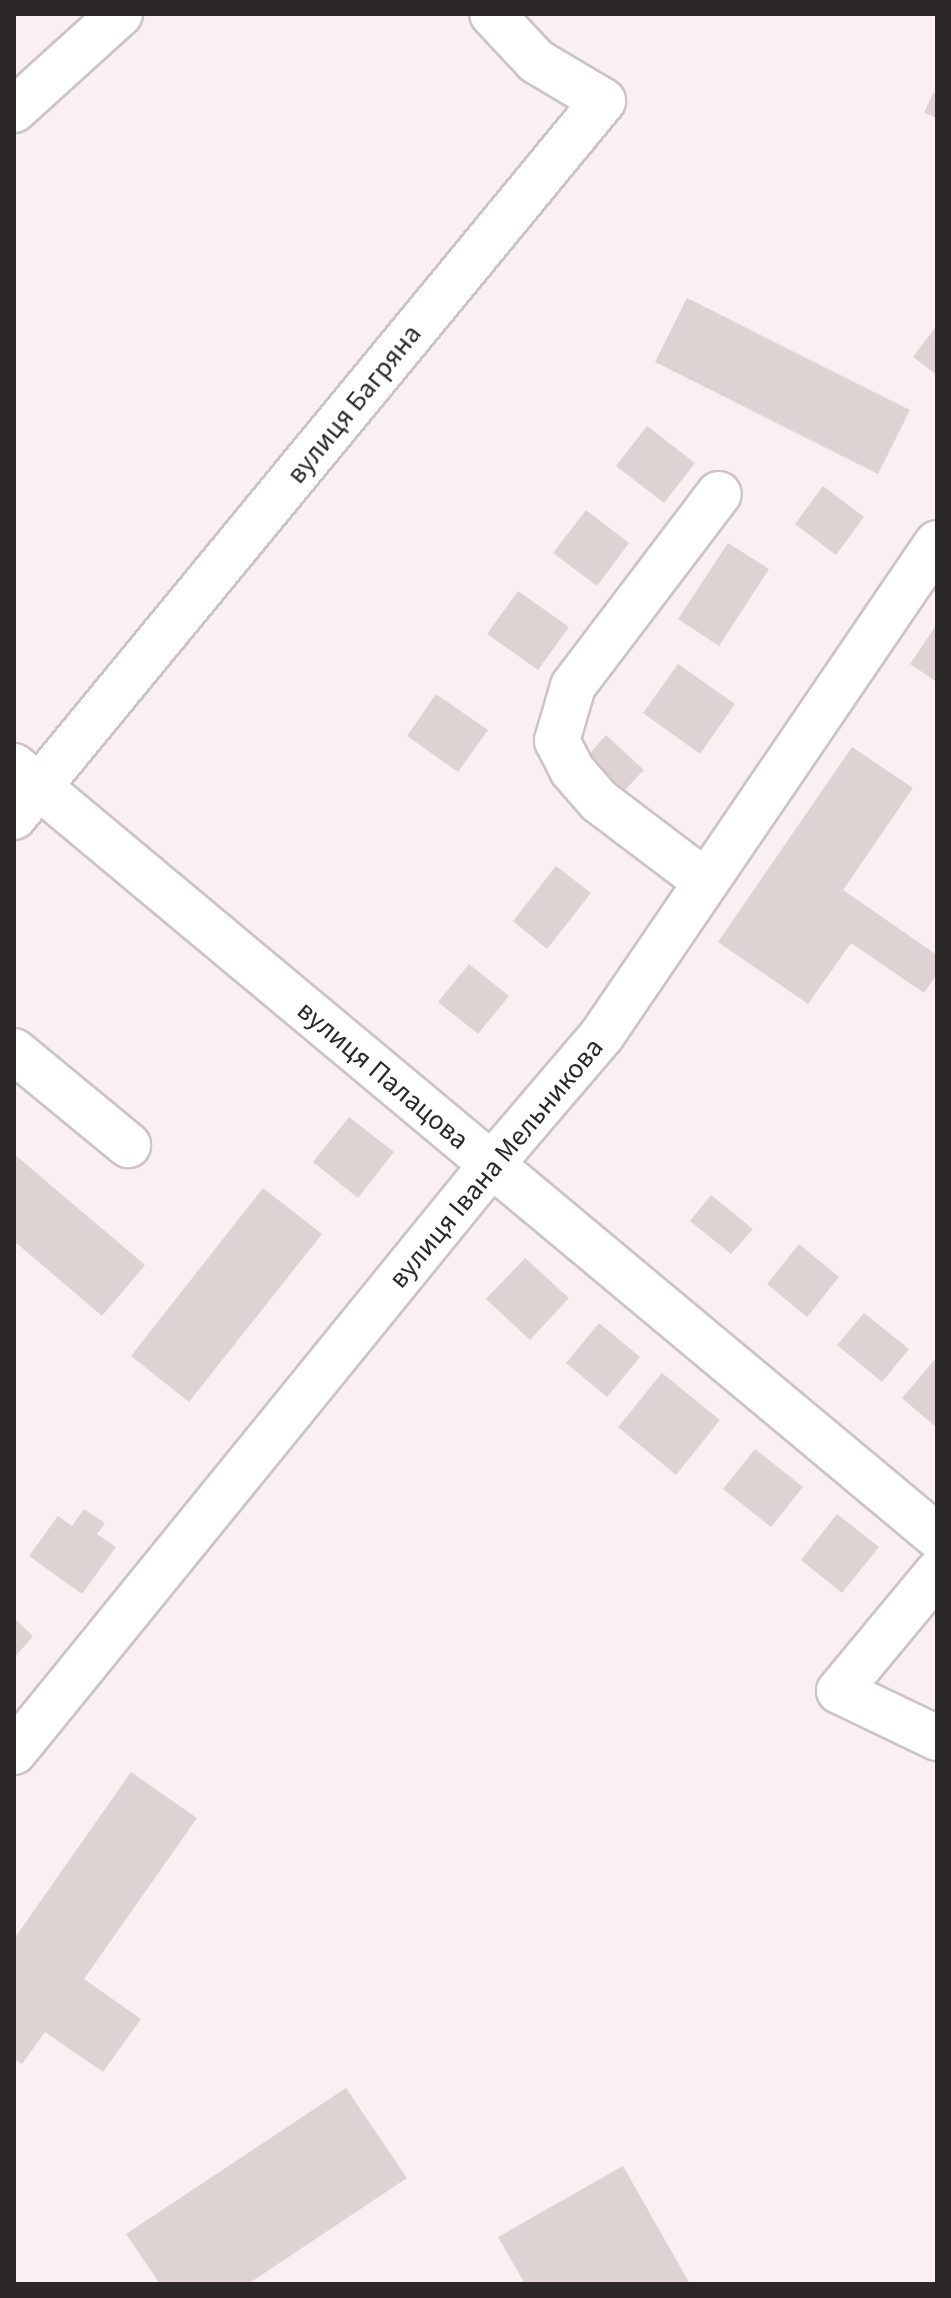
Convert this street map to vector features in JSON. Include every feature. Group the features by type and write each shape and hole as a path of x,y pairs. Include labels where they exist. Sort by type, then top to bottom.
{"street":[{"path":"14,110 120,14"},
{"name":"вулиця Багряна","path":"23,790 603,101 536,61 492,14"},
{"path":"706,882 599,801 572,770 557,741 573,686 719,494"},
{"name":"вулиця Івана Мельникова","path":"14,1752 491,1165 602,1035 937,543"},
{"name":"вулиця Палацова","path":"23,790 491,1165 937,1536"},
{"path":"14,1051 128,1145"},
{"path":"937,1573 839,1691 937,1738"}],"building":[{"path":"933,93 937,95 937,118 924,113"},
{"path":"687,298 910,410 878,474 655,362"},
{"path":"937,325 937,375 913,357"},
{"path":"647,426 695,463 664,503 616,466"},
{"path":"823,486 864,517 836,555 795,524"},
{"path":"586,510 629,543 597,586 553,553"},
{"path":"728,543 769,569 719,646 678,619"},
{"path":"518,591 569,627 538,670 487,634"},
{"path":"937,624 937,682 910,664"},
{"path":"678,664 735,704 700,754 643,713"},
{"path":"436,694 488,730 458,772 407,736"},
{"path":"606,735 644,770 622,793 584,760"},
{"path":"852,747 913,788 843,890 937,955 937,974 924,993 851,943 808,1004 718,942"},
{"path":"556,866 591,893 547,949 513,921"},
{"path":"469,964 509,996 478,1034 438,1002"},
{"path":"349,1117 394,1152 358,1198 313,1162"},
{"path":"14,1154 145,1265 102,1316 14,1241"},
{"path":"263,1188 322,1234 189,1402 131,1356"},
{"path":"711,1195 753,1229 731,1254 690,1221"},
{"path":"799,1244 839,1277 807,1317 767,1284"},
{"path":"525,1258 569,1298 530,1340 486,1299"},
{"path":"864,1313 909,1349 882,1382 837,1345"},
{"path":"599,1323 640,1357 607,1397 566,1363"},
{"path":"937,1357 937,1428 902,1398"},
{"path":"662,1373 720,1420 676,1475 618,1427"},
{"path":"755,1449 803,1487 771,1527 723,1489"},
{"path":"84,1509 105,1523 97,1534 116,1547 82,1594 29,1556 58,1516 72,1526"},
{"path":"837,1514 879,1547 842,1593 801,1560"},
{"path":"14,1618 33,1636 14,1658"},
{"path":"131,1772 197,1818 84,1979 141,2019 103,2072 45,2032 22,2064 14,2059 14,1939"},
{"path":"346,2088 407,2178 248,2284 160,2284 126,2234"},
{"path":"623,2166 690,2284 525,2284 498,2237"}]}
